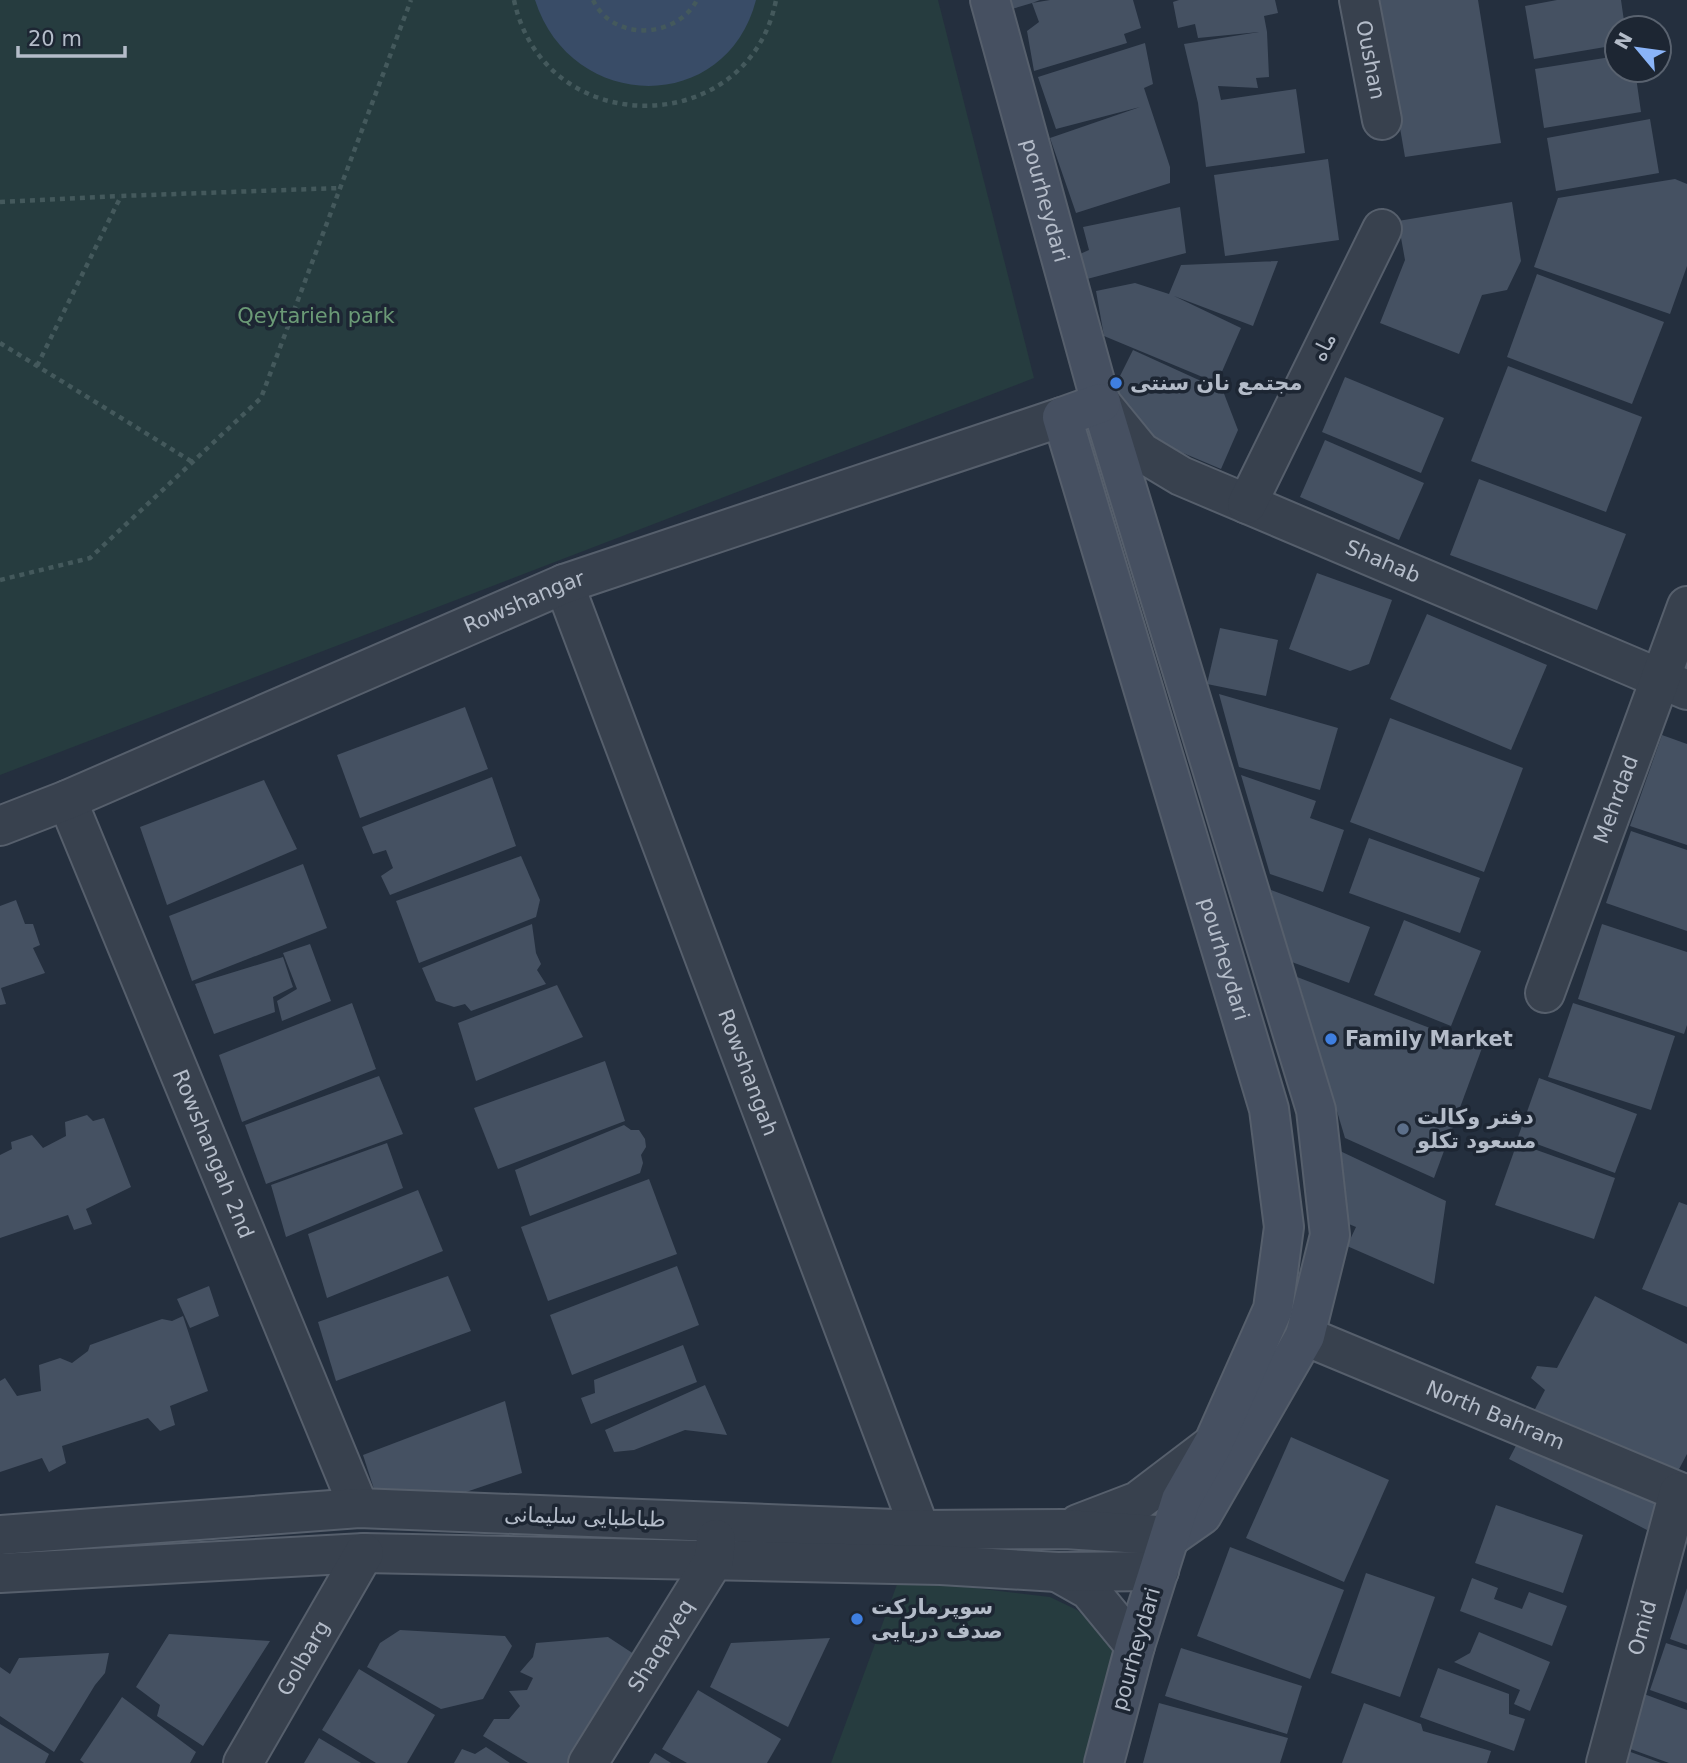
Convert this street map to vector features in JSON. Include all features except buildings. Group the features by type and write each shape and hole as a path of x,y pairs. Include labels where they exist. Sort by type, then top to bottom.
{"main road":[{"name":"pourheydari","path":"990,0 1101,403 1317,1110 1330,1235 1306,1336 1202,1515 1165,1553"},
{"path":"1062,417 1101,403"},
{"name":"pourheydari","path":"1062,417 1269,1110 1284,1227 1273,1309 1213,1444 1181,1500 1135,1646 1104,1763"}],"street":[{"name":"Oushan","path":"1359,0 1382,120"},
{"name":"ماه","path":"1247,504 1382,229"},
{"name":"Shahab","path":"1101,403 1141,452 1181,476 1673,684"},
{"name":"Rowshangar","path":"0,826 67,800 564,583 1062,417"},
{"name":"Rowshangah","path":"564,583 920,1547"},
{"name":"Mehrdad","path":"1545,993 1673,684 1687,606"},
{"name":"Rowshangah 2nd","path":"67,800 359,1508"},
{"name":"North Bahram","path":"1306,1336 1683,1494"},
{"path":"1065,1529 1138,1501 1213,1444"},
{"name":"Omid","path":"1606,1763 1683,1494"},
{"name":"طباطبایی سلیمانی","path":"0,1535 359,1508 716,1522 920,1547 1057,1572 1165,1553"},
{"path":"715,1560 716,1522"},
{"name":"طباطبایی سلیمانی","path":"0,1573 364,1553 715,1560 920,1547 1065,1529 1165,1553"},
{"name":"Golbarg","path":"243,1763 364,1553"},
{"name":"Shaqayeq","path":"588,1763 715,1560"},
{"path":"1057,1572 1089,1590 1135,1646"}],"path":[{"path":"0,580 90,558 261,398 411,0"},
{"path":"514,0 536,52 552,69 570,84 590,95 636,107 682,102 724,81 757,47 768,26 776,0"},
{"path":"593,0 607,18 624,27 642,31 661,29 679,21 697,0"},
{"path":"0,202 340,188"},
{"path":"37,366 121,196"},
{"path":"0,343 194,463"}],"green space":[{"name":"Qeytarieh park","path":"0,0 938,0 1034,378 0,775"},
{"path":"899,1579 1050,1597 1077,1610 1117,1647 1087,1763 831,1763"}],"water":[{"path":"535,0 756,0 739,38 714,65 682,81 648,86 613,80 580,64 554,37"}],"place":[{"name":"مجتمع نان سنتی","path":"1116,383"},
{"name":"Family Market","path":"1331,1039"},
{"name":"دفتر وکالت مسعود تکلو","path":"1403,1129"},
{"name":"سوپرمارکت صدف دریایی","path":"857,1619"}]}
